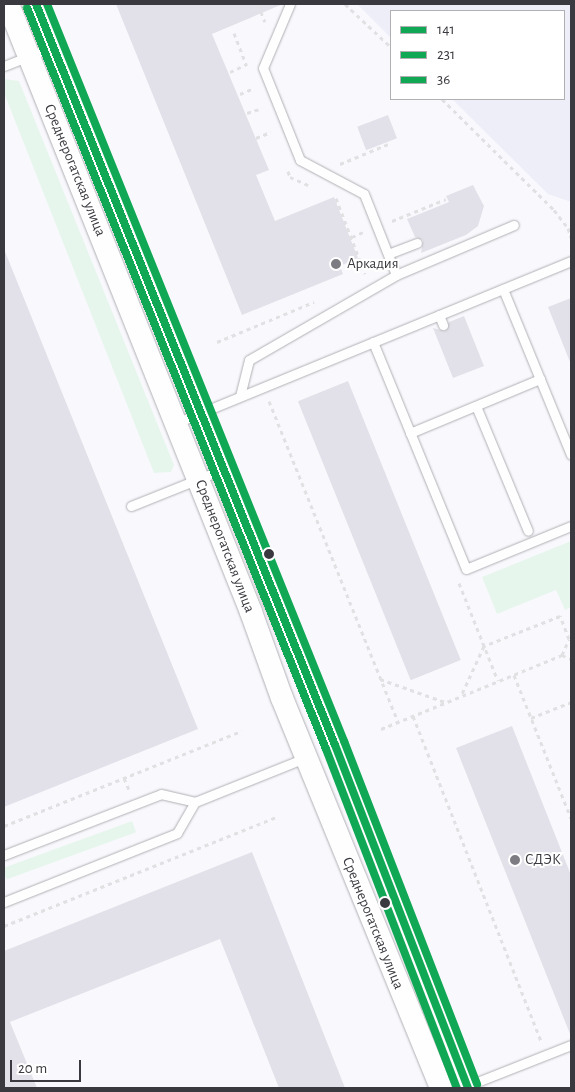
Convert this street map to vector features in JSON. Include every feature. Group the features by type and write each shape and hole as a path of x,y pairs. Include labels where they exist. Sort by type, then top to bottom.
{"street":[{"name":"Среднерогатская улица","path":"9,4 176,423 306,757 440,1088"},
{"name":"Среднерогатская улица","path":"36,4 199,414 322,711 466,1088"}],"lane":[{"path":"290,4 263,68 300,160 364,194 396,275"},
{"path":"4,66 53,46"},
{"path":"240,396 249,360 396,275 514,225"},
{"path":"388,254 417,243"},
{"path":"176,423 571,261"},
{"path":"503,289 571,455"},
{"path":"442,314 446,323"},
{"path":"373,342 466,569 571,526"},
{"path":"410,433 540,379"},
{"path":"476,406 528,531"},
{"path":"131,506 222,470"},
{"path":"4,855 161,794 195,802 306,757"},
{"path":"4,902 178,833 195,802"},
{"path":"466,1088 571,1045"}],"path":[{"path":"258,4 266,22 262,31"},
{"path":"345,4 390,46"},
{"path":"234,34 249,73"},
{"path":"230,72 246,65 250,57"},
{"path":"252,80 258,95"},
{"path":"240,94 255,88"},
{"path":"443,100 554,210 568,228 571,238"},
{"path":"260,101 266,116"},
{"path":"247,113 263,108"},
{"path":"269,123 276,140"},
{"path":"256,138 272,131"},
{"path":"286,168 290,177 314,187"},
{"path":"328,194 336,197 365,270 360,278"},
{"path":"352,237 446,199"},
{"path":"217,342 318,300"},
{"path":"263,387 398,722"},
{"path":"381,729 562,655 570,640 560,616 484,646 461,696"},
{"path":"562,655 571,659"},
{"path":"514,675 571,818"},
{"path":"380,679 446,702"},
{"path":"531,718 571,702"},
{"path":"413,716 542,1042"},
{"path":"4,826 242,731"},
{"path":"4,926 276,818"}],"shaded area":[{"path":"357,4 571,4 571,202 548,194 453,100 565,100 565,10 390,10 390,37"},
{"path":"4,79 19,81 174,465 171,472 154,473 4,93"},
{"path":"571,541 571,607 565,610 556,590 497,614 482,577"},
{"path":"132,821 136,832 6,879 4,868"}],"building":[{"path":"116,4 283,4 212,34 269,170 256,175 275,221 334,197 358,258 340,266 343,274 242,315"},
{"path":"388,115 397,138 366,150 357,127"},
{"path":"473,185 484,206 478,226 466,235 421,253 423,240 415,237 407,219 449,202 446,196"},
{"path":"4,249 198,729 4,807"},
{"path":"571,298 571,362 570,362 548,307"},
{"path":"464,316 484,366 453,378 433,328 445,331 449,322"},
{"path":"348,381 461,660 411,680 298,401"},
{"path":"512,726 571,875 570,1034 456,748"},
{"path":"252,852 345,1088 279,1088 220,939 10,1022 37,1088 4,1088 4,951"}],"transit line":[{"name":"141","path":"36,4 335,745 468,1088"},
{"name":"36","path":"47,4 344,741 477,1084"},
{"name":"231","path":"27,8 326,749 457,1088"}],"place":[{"name":"Аркадия","path":"336,264"},
{"name":"СДЭК","path":"515,860"}]}
